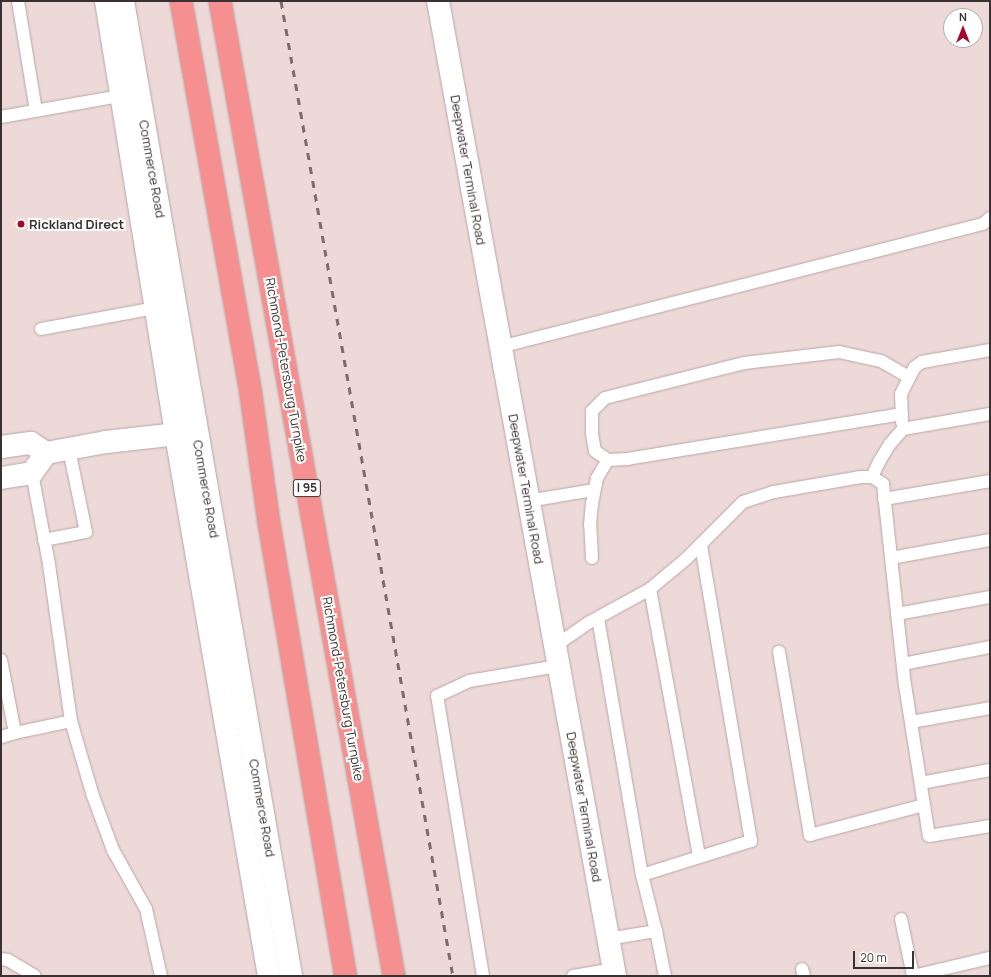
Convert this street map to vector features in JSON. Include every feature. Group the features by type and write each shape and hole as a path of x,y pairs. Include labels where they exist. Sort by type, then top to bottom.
{"highway":[{"path":"181,1 250,388 269,523 346,976"},
{"name":"Richmond-Petersburg Turnpike","path":"220,1 394,976"}],"main road":[{"name":"Commerce Road","path":"106,1 130,94 166,306 269,976"},
{"name":"Commerce Road","path":"123,1 130,94"},
{"name":"Deepwater Terminal Road","path":"438,1 614,972"},
{"path":"1,433 19,430 38,448"},
{"name":"Commerce Road","path":"186,433 291,976"},
{"path":"1,447 69,449 106,442 186,433"},
{"path":"1,478 32,473 38,448"}],"lane":[{"path":"18,1 36,111"},
{"path":"1,117 130,94"},
{"path":"500,347 983,224 990,218"},
{"path":"41,329 166,306"},
{"path":"903,429 901,394 915,367 922,362 990,350"},
{"path":"902,414 628,459 608,460 595,451 592,434 592,411 605,398 744,363 839,352 880,361 909,376"},
{"path":"872,477 890,444 903,429 990,414"},
{"path":"44,540 86,532 69,449"},
{"path":"592,558 590,525 594,490 597,478 608,460"},
{"path":"32,473 49,564 71,721 93,796 114,850 146,909 161,976"},
{"path":"484,976 437,696 469,681 556,656 588,623 650,589 701,544 743,502 774,492 861,477 872,477 883,484 903,664 929,836 990,826"},
{"path":"884,499 990,481"},
{"path":"528,501 594,490"},
{"path":"891,558 990,540"},
{"path":"642,875 751,841 701,544"},
{"path":"650,589 699,857"},
{"path":"897,614 990,597"},
{"path":"598,618 642,875 656,931 665,976"},
{"path":"903,664 990,647"},
{"path":"779,652 810,835 924,806"},
{"path":"1,660 15,734"},
{"path":"911,722 990,708"},
{"path":"1,737 71,721"},
{"path":"921,783 990,770"},
{"path":"901,919 913,976 990,958"},
{"path":"608,939 656,931"},
{"path":"1,959 8,960 35,976"},
{"path":"573,976 614,972"}],"railway":[{"path":"281,1 453,976"}],"place":[{"name":"Rickland Direct","path":"21,224"}]}
